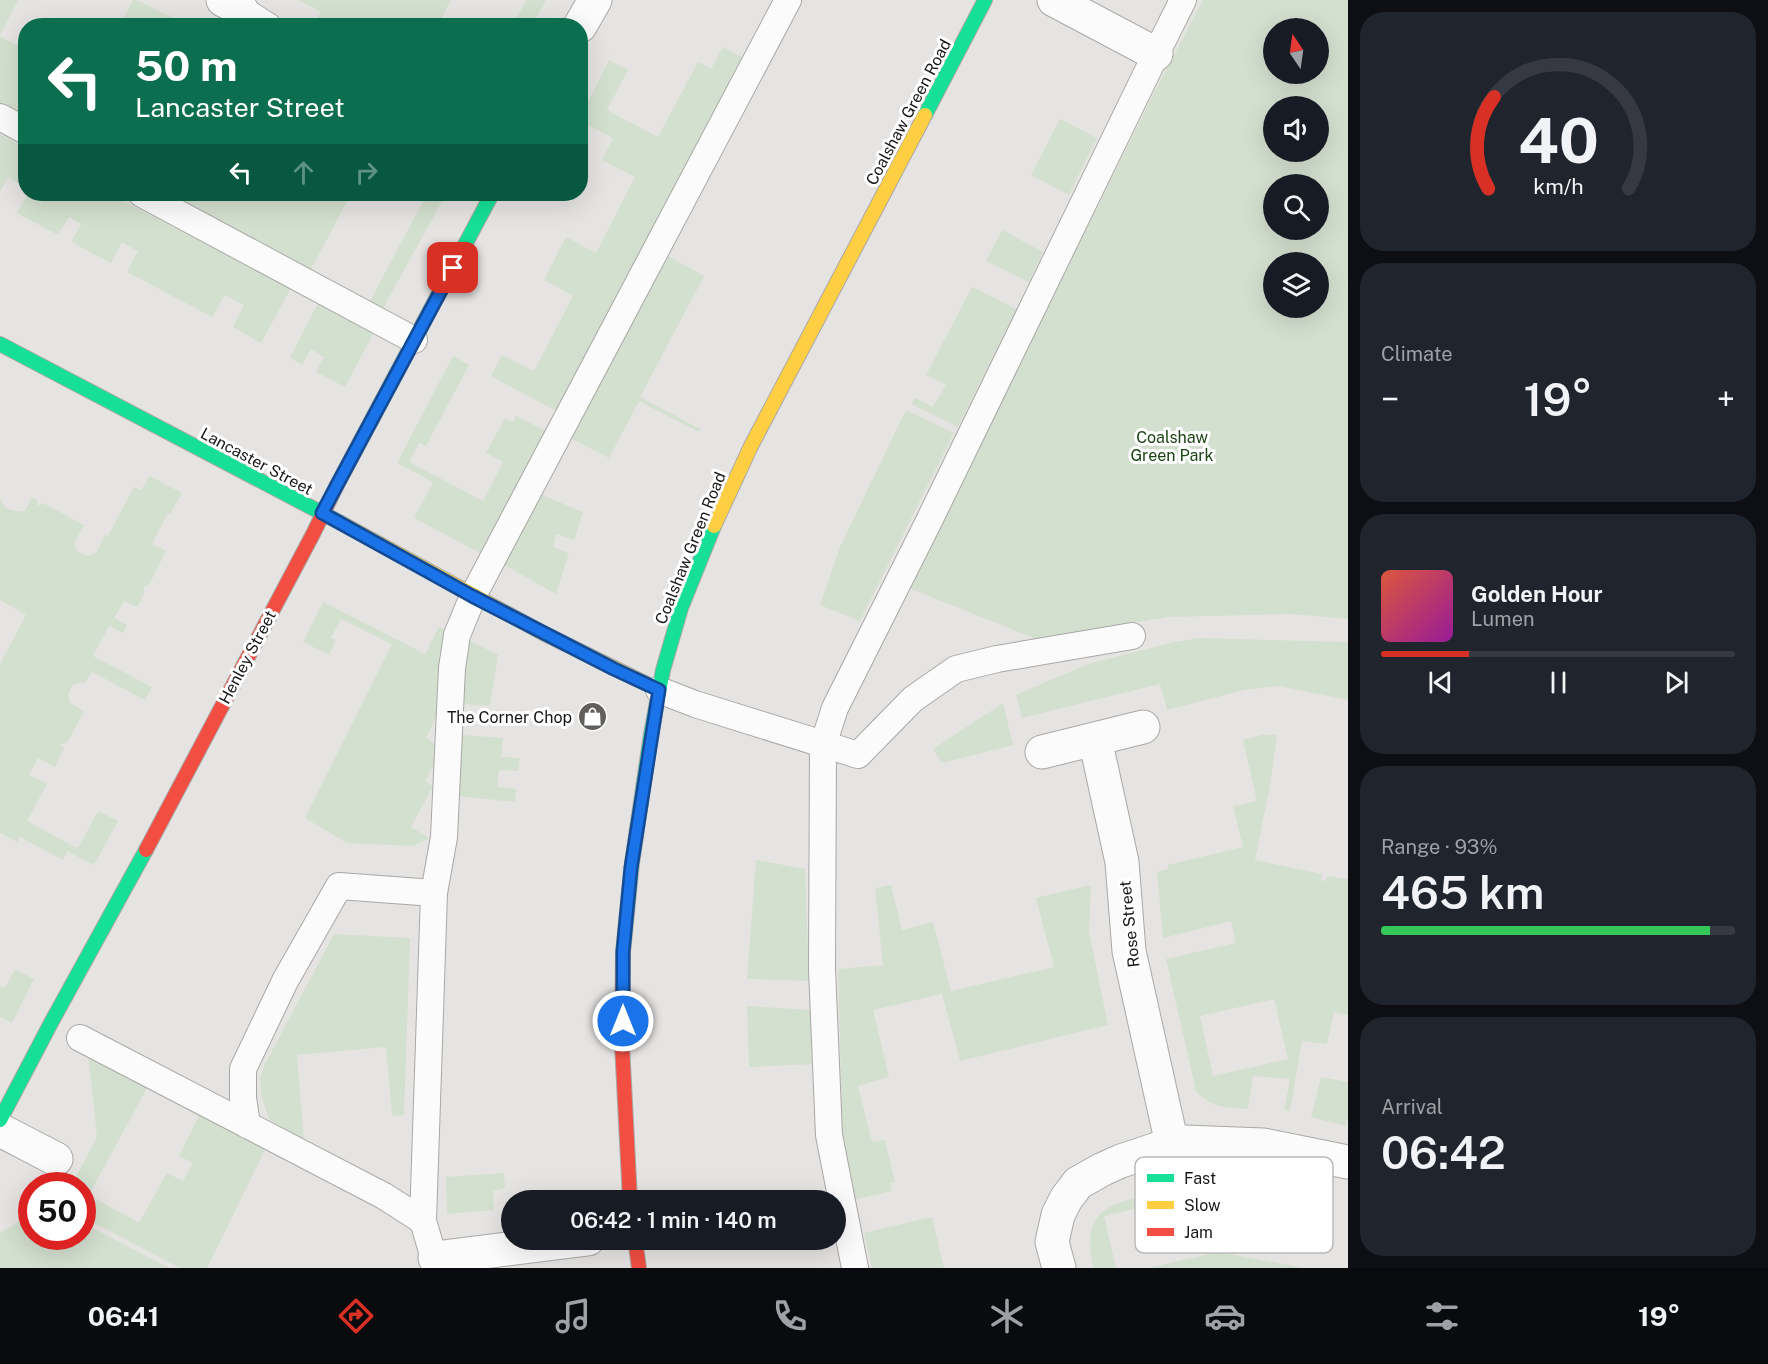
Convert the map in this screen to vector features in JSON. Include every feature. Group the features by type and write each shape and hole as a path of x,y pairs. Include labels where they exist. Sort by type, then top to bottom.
{"street":[{"path":"585,18 594,0"},
{"name":"Coalshaw Green Road","path":"630,1190 623,1044 623,952 631,868 659,690 681,609 717,516 751,446 985,0"},
{"path":"1054,0 1156,54"},
{"name":"Henley Street","path":"0,1120 182,786 322,513 488,201"},
{"name":"Lancaster Street","path":"0,344 322,513 472,596 659,690"},
{"path":"1042,752 1143,727"},
{"name":"Rose Street","path":"1095,739 1122,862 1129,951 1172,1144"},
{"path":"0,1130 56,1159"},
{"path":"1059,1268 1052,1242 1058,1215 1066,1199 1078,1184 1112,1165 1172,1144 1202,1142 1263,1145 1323,1157"},
{"path":"1333,1159 1348,1162"},
{"path":"436,1263 518,1250"},
{"path":"637,1250 639,1268"}],"lane":[{"path":"436,1263 423,1221 434,893 444,837 457,635 472,596 788,0"},
{"path":"855,1268 829,1134 822,969 823,745 835,708 1184,0"},
{"path":"0,117 18,127"},
{"path":"155,201 414,340"},
{"path":"659,690 695,704 858,755 913,699 956,669 997,659 1132,636"},
{"path":"247,1125 243,1098 243,1069 285,981 339,886 434,893"},
{"path":"80,1038 366,1186 423,1221"}],"green space":[{"path":"0,0 18,0 0,35"},
{"path":"133,0 137,0 173,18 124,18"},
{"path":"298,0 451,0 442,18 318,18 321,12"},
{"path":"526,0 546,0 536,18 517,18"},
{"name":"Coalshaw Green Park","path":"1203,0 1348,0 1348,619 1291,614 1168,617 1039,640 909,588 1156,89"},
{"path":"0,36 18,46 18,117 0,107"},
{"path":"723,47 745,59 556,411 491,376 502,355 534,371 573,296 544,280 566,237 596,253 635,177 602,160 613,138 588,125 588,102 609,60 628,70 607,110 658,137 698,62 711,69"},
{"path":"1060,119 1097,138 1069,195 1031,175"},
{"path":"0,134 18,143 18,183 8,177 0,192"},
{"path":"24,201 123,201 291,288 261,343 233,327 244,305 225,295 212,317 127,272 138,251 122,242 111,263 71,242 81,224 69,217 58,235 17,213"},
{"path":"174,201 347,201 309,273"},
{"path":"423,201 442,201 382,310 369,303"},
{"path":"1002,230 1043,252 1029,282 986,261"},
{"path":"668,256 704,276 640,397 700,429 699,432 639,401 609,458 570,438"},
{"path":"972,287 1016,309 958,427 911,404 915,398 933,407 946,385 926,375"},
{"path":"318,303 374,332 345,387 316,372 324,357 311,349 302,365 290,358"},
{"path":"453,356 469,365 426,446 419,443 409,462 483,501 503,462 486,453 505,418 513,422 516,416 546,431 480,553 414,518 433,482 397,463"},
{"path":"906,410 954,433 860,621 820,605 840,547"},
{"path":"150,476 182,493 170,514 168,513 152,544 166,551 149,585 143,587 145,592 137,607 124,601 114,618 127,625 123,633 109,626 93,656 152,687 145,700 92,672 85,683 73,685 68,694 70,703 84,711 67,743 59,745 64,748 55,767 38,758 29,775 47,784 27,821 71,845 78,848 98,811 118,821 94,865 67,851 63,860 20,837 17,842 0,833 0,664 26,615 0,600 0,498 7,508 13,511 25,511 32,497 37,500 38,506 43,503 84,525 74,543 78,552 88,556 96,553 105,535 108,536 134,487 141,490"},
{"path":"540,494 583,512 574,540 556,534 553,547 569,553 556,594 504,565"},
{"path":"323,602 425,654 439,627 446,630 439,711 426,738 437,745 432,753 438,757 425,781 433,786 411,827 429,838 413,846 347,843 305,818 392,644 341,619 331,638 336,640 329,655 303,642"},
{"path":"1199,638 1348,642 1348,700 1278,686 1244,690 1167,710 1160,684 1022,718 1016,695 1088,664"},
{"path":"467,639 498,655 490,706 463,704"},
{"path":"1003,703 1013,745 942,763 933,749"},
{"path":"462,735 503,738 501,757 520,758 518,771 499,770 497,787 516,789 515,802 458,796"},
{"path":"1261,735 1277,735 1255,860 1322,874 1321,880 1326,881 1327,876 1348,879 1348,1015 1334,1012 1327,1044 1302,1041 1290,1111 1284,1110 1290,1079 1253,1076 1248,1109 1214,1104 1196,1091 1166,959 1236,943 1231,921 1163,938 1157,872 1168,869 1168,865 1243,847 1233,806 1257,801 1243,740","holes":["1274,999 1288,1059 1213,1076 1200,1016"]},
{"path":"756,860 805,869 809,981 747,979"},
{"path":"891,885 902,930 933,922 951,991 1054,967 1036,898 1091,885 1089,932 1108,1025 960,1061 942,994 873,1010 889,1077 858,1086 872,1142 885,1140 895,1182 890,1183 892,1191 855,1200 843,1152 838,969 883,965 875,888"},
{"path":"334,934 410,938 404,1115 392,1116 386,1047 297,1055 304,1142 269,1119 262,1098 260,1078 265,1064"},
{"path":"15,969 34,979 12,1023 0,1017 0,986 5,988"},
{"path":"747,1006 810,1010 812,1064 749,1067"},
{"path":"88,1054 266,1148 207,1268 180,1268 96,1224 96,1199 139,1223 167,1173 183,1181 193,1163 179,1156 199,1116 147,1088 96,1182 96,1172 79,1172 97,1137"},
{"path":"1321,1077 1348,1082 1346,1126 1311,1117"},
{"path":"504,1173 505,1188 493,1191 494,1210 447,1214 446,1177"},
{"path":"1135,1198 1135,1208 1104,1216 1116,1268 1093,1268 1090,1238 1092,1227 1104,1211"},
{"path":"932,1217 944,1268 872,1268 864,1233"},
{"path":"18,1222 18,1250 96,1250 96,1230 169,1268 0,1268 0,1233"},
{"path":"1214,1253 1223,1253 1305,1268 1149,1268"}],"traffic: fast":[{"path":"925,115 985,0"},
{"path":"337,485 488,201"},
{"path":"0,344 341,523"},
{"path":"623,952 632,863 663,670 681,608 714,526"},
{"path":"0,1120 146,850"}],"traffic: slow":[{"path":"714,526 751,446 925,115"},
{"path":"341,523 543,633 659,690"}],"traffic: jam":[{"path":"146,850 337,485"},
{"path":"623,952 622,1044 629,1190"},
{"path":"637,1250 639,1268"}],"place":[{"name":"The Corner Chop","path":"593,717"}],"route":[{"path":"453,268 322,513 472,596 659,690 631,868 623,952 623,1021"}]}
